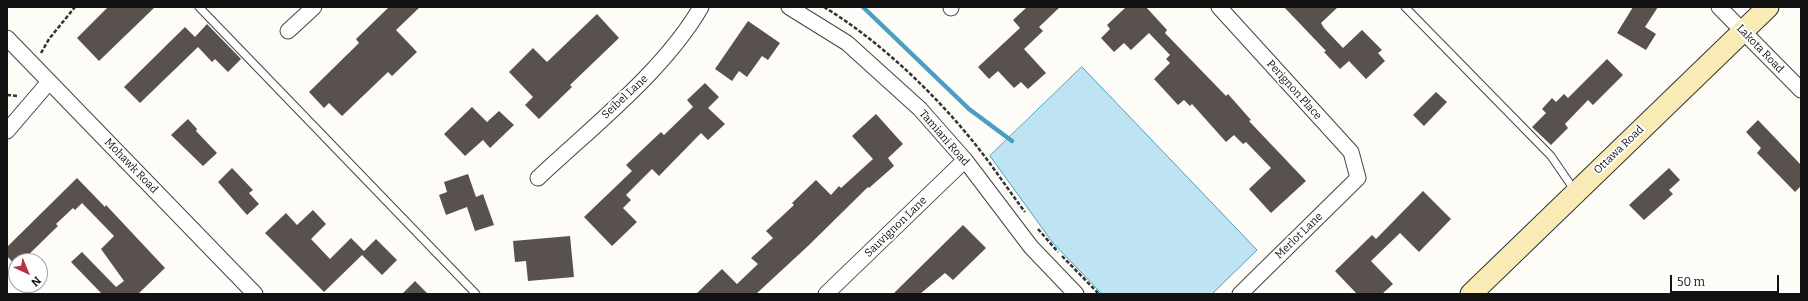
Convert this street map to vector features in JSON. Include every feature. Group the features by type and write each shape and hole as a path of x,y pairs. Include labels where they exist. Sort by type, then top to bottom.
{"street":[{"path":"288,31 314,7"},
{"name":"Seibel Lane","path":"538,178 649,74 692,22 701,7"},
{"name":"Tamiani Road","path":"789,7 847,43 920,109 965,160 1030,247 1076,294"},
{"name":"Perignon Place","path":"1219,7 1351,152 1358,178"},
{"name":"Lakota Road","path":"1720,7 1801,90"},
{"name":"Ottawa Road","path":"1471,294 1768,7"},
{"name":"Mohawk Road","path":"7,38 255,294"},
{"path":"7,131 49,82"},
{"name":"Sauvignon Lane","path":"826,294 965,160"},
{"name":"Merlot Lane","path":"1240,294 1358,178"}],"lane":[{"path":"200,7 476,294"},
{"path":"1405,7 1551,156 1576,192"}],"path":[{"path":"33,66 49,39 75,7"}],"water":[{"path":"1082,67 1257,250 1212,294 1102,294 1053,243 990,156"}],"building":[{"path":"108,7 155,7 99,61 77,38"},
{"path":"389,7 420,7 396,30 417,52 392,76 388,72 342,116 329,103 324,108 309,92 359,43 356,39"},
{"path":"1027,7 1060,7 1039,27 1043,31 1024,49 1046,73 1028,89 1021,82 1014,88 998,71 989,79 978,67 1020,28 1013,20"},
{"path":"1126,7 1146,7 1167,30 1165,33 1226,96 1228,94 1251,120 1249,121 1306,181 1271,213 1249,189 1271,168 1246,142 1243,144 1234,135 1226,142 1192,104 1190,106 1184,100 1178,105 1154,79 1170,63 1166,59 1170,55 1149,33 1131,50 1124,43 1114,52 1101,38 1110,29 1107,25"},
{"path":"1284,7 1338,7 1321,23 1324,28 1343,48 1362,30 1382,50 1378,53 1385,61 1366,79 1349,61 1340,69 1324,52 1326,51"},
{"path":"1633,7 1658,7 1645,27 1656,34 1646,50 1617,33"},
{"path":"597,14 619,38 570,85 572,87 539,119 525,105 533,97 509,72 533,48 547,62"},
{"path":"748,21 780,43 768,60 762,56 747,77 739,71 732,81 715,69"},
{"path":"207,24 241,59 228,72 215,59 212,62 198,47 140,103 124,87 185,27 195,37"},
{"path":"1607,59 1623,75 1593,105 1588,100 1565,124 1568,128 1551,145 1532,127 1546,113 1542,109 1552,98 1556,102 1564,94 1568,98"},
{"path":"705,83 719,97 708,108 725,124 708,140 701,133 659,176 652,169 626,195 631,200 623,208 637,222 612,246 584,217 632,171 626,165 661,132 664,135 693,107 687,100"},
{"path":"1436,92 1447,102 1424,126 1413,115"},
{"path":"472,107 487,122 499,111 514,125 490,148 483,140 465,156 444,134"},
{"path":"876,114 903,144 888,158 894,166 869,188 868,187 808,246 756,294 696,294 722,269 737,284 758,264 751,258 773,238 766,231 794,205 792,203 816,180 831,195 839,186 841,188 873,159 852,136"},
{"path":"188,119 197,129 196,131 217,153 203,166 171,135"},
{"path":"1758,120 1801,165 1801,186 1795,192 1757,153 1761,148 1746,132"},
{"path":"232,168 253,190 249,193 259,204 247,215 218,182"},
{"path":"1669,168 1680,180 1669,190 1673,194 1644,220 1629,205"},
{"path":"468,174 476,197 483,194 494,225 475,231 467,207 446,215 439,195 447,192 444,182"},
{"path":"77,178 105,207 106,205 165,268 138,294 102,294 71,262 82,252 116,287 124,281 101,249 114,236 82,203 75,210 73,208 56,224 58,226 30,253 8,253 8,257 7,247"},
{"path":"1423,191 1451,219 1419,252 1400,233 1371,261 1393,284 1382,294 1357,294 1335,271 1372,235 1376,239"},
{"path":"313,210 326,224 311,239 330,259 351,238 364,251 376,239 397,260 382,275 362,255 324,292 265,233 286,213 297,225"},
{"path":"963,225 986,248 953,280 945,273 920,294 893,294"},
{"path":"570,236 574,277 528,281 526,261 515,262 513,241"},
{"path":"415,281 428,294 402,294"}],"waterway":[{"path":"863,7 969,109 1012,141"}]}
